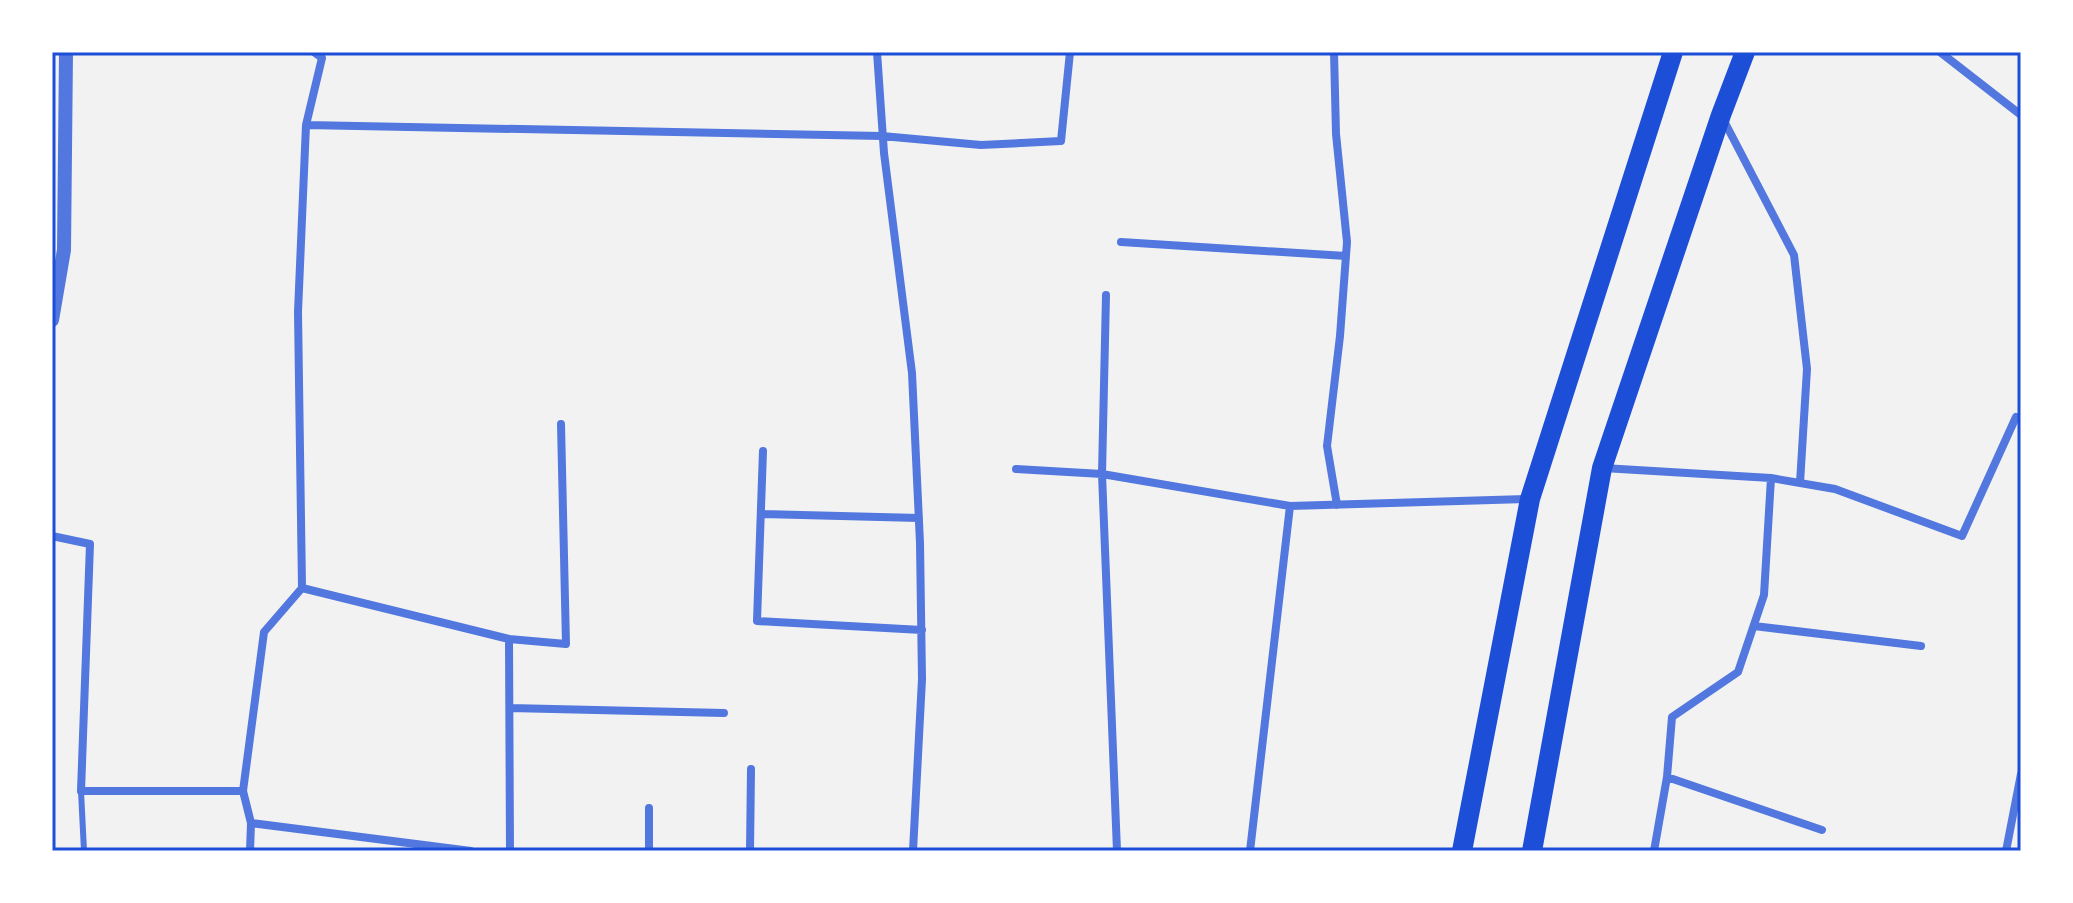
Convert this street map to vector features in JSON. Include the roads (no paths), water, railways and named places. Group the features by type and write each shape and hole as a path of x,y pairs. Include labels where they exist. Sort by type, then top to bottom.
{"main road":[{"path":"1462,851 1530,499 1673,52"},
{"path":"1532,851 1602,468 1745,52"}],"street":[{"path":"52,320 64,250 66,52"},
{"path":"250,851 251,823 243,791 264,632 302,588 298,312 306,125 322,55 314,52"},
{"path":"877,52 882,136 912,373 919,518 922,679 913,851"},
{"path":"306,125 882,136 981,145 1061,141 1070,52"},
{"path":"1334,52 1336,134 1346,256 1327,446 1337,505"},
{"path":"1940,52 2021,115"},
{"path":"1721,115 1794,255 1807,369 1800,483"},
{"path":"1121,242 1346,256"},
{"path":"1106,295 1102,474 1117,851"},
{"path":"1602,468 1771,478 1835,489 1962,536 2016,417"},
{"path":"302,588 509,639 566,644 561,424"},
{"path":"763,451 757,621 922,630"},
{"path":"1016,469 1102,474 1290,506 1530,499"},
{"path":"1654,851 1667,777 1672,717 1738,672 1764,595 1771,478"},
{"path":"1250,851 1290,506"},
{"path":"761,514 919,518"},
{"path":"52,536 90,544 81,791 243,791"},
{"path":"1754,626 1921,646"},
{"path":"509,639 510,851"},
{"path":"510,708 724,713"},
{"path":"750,851 751,769"},
{"path":"2006,851 2021,774"},
{"path":"1667,777 1822,830"},
{"path":"649,808 649,851"},
{"path":"251,823 471,851"}],"lane":[{"path":"81,791 84,851"}]}
